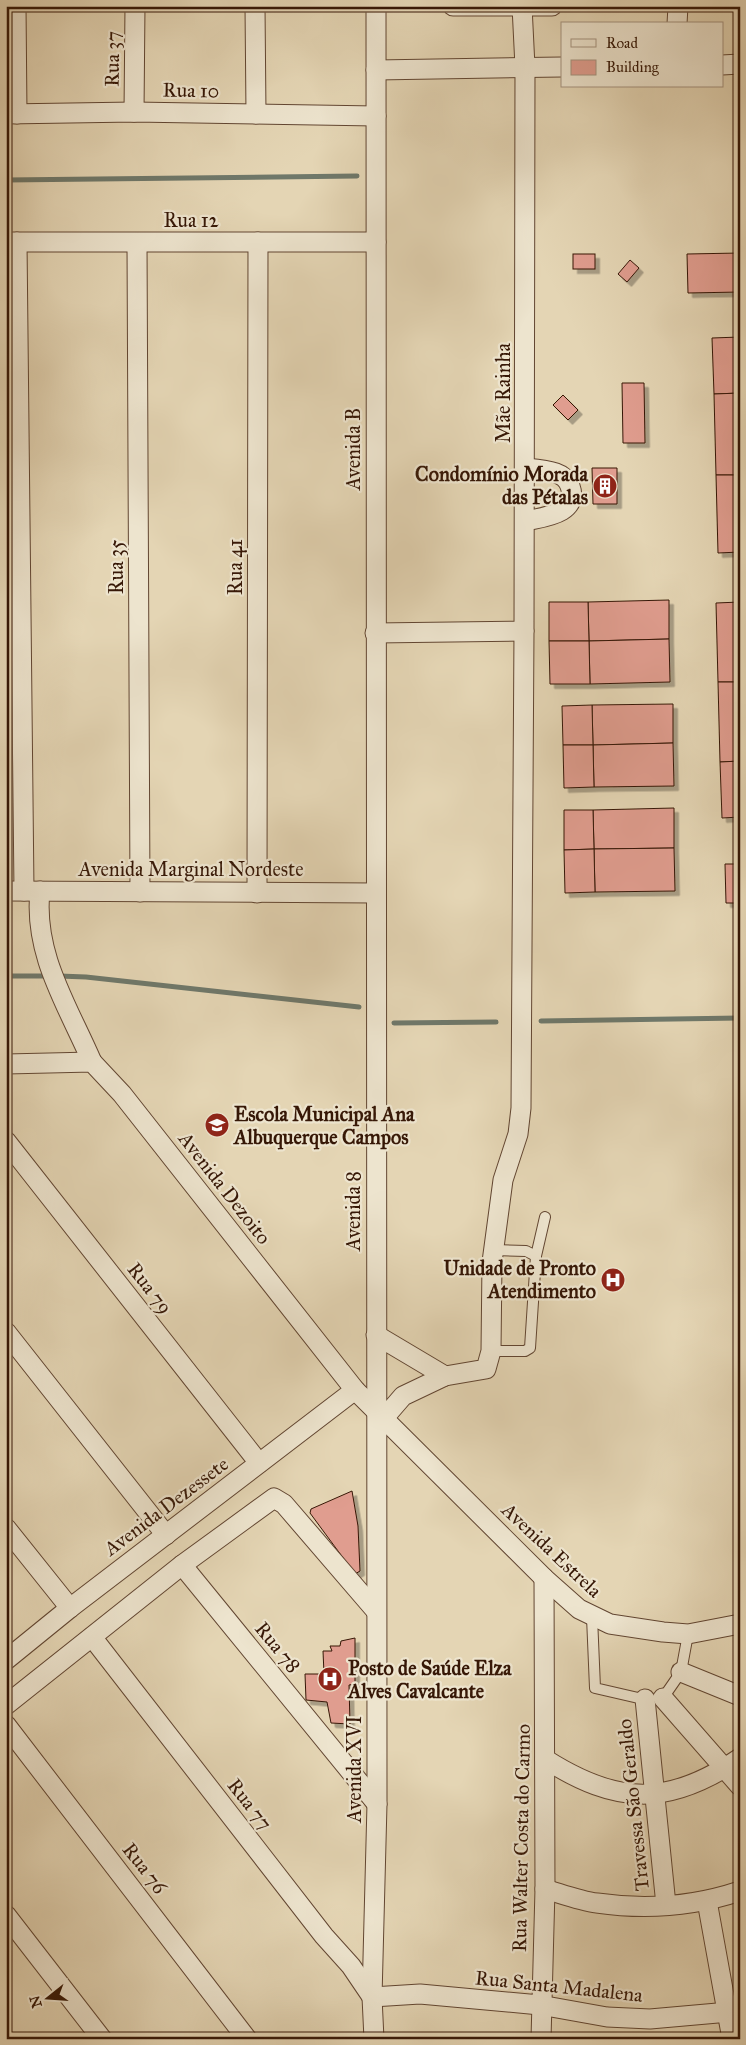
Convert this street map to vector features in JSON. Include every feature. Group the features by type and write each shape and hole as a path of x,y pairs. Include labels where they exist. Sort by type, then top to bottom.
{"street":[{"path":"12,114 16,6"},
{"name":"Rua 37","path":"134,112 135,6"},
{"path":"255,6 256,114"},
{"name":"Avenida B","path":"375,892 376,6"},
{"path":"453,6 552,6"},
{"path":"677,22 678,6"},
{"name":"Mãe Rainha","path":"491,1351 494,1250 503,1180 518,1134 521,1108 526,521 525,67 522,7"},
{"path":"724,64 740,64"},
{"path":"376,70 561,67"},
{"name":"Rua 10","path":"12,114 134,112 376,116"},
{"name":"Rua 12","path":"12,242 376,242"},
{"name":"Avenida Dezoito","path":"12,242 23,891 38,908 41,943 57,987 92,1062 122,1094 354,1390 380,1413"},
{"name":"Rua 35","path":"137,242 140,892"},
{"name":"Rua 41","path":"257,892 258,242"},
{"path":"526,468 562,476 571,491 569,504 561,513 526,521"},
{"path":"375,633 524,631"},
{"name":"Avenida Marginal Nordeste","path":"23,891 375,892"},
{"name":"Avenida 8","path":"375,892 376,1335 380,1413"},
{"path":"6,1064 92,1062"},
{"name":"Rua 79","path":"6,1141 259,1463"},
{"path":"6,1332 166,1534"},
{"path":"376,1335 445,1376"},
{"path":"380,1413 403,1396 445,1376 486,1369 491,1351"},
{"name":"Avenida Dezessete","path":"6,1660 70,1608 354,1390"},
{"name":"Avenida Estrela","path":"380,1413 544,1578 579,1609 592,1617 628,1628 688,1634 740,1624"},
{"name":"Avenida XVI","path":"374,2039 372,1997 377,1804 376,1611 380,1413"},
{"path":"6,1705 182,1565 274,1498 280,1500 299,1521 376,1611"},
{"path":"6,1528 70,1608"},
{"name":"Rua 78","path":"182,1565 377,1804"},
{"name":"Rua Walter Costa do Carmo","path":"541,2039 540,2005 545,1890 544,1578"},
{"name":"Rua 77","path":"92,1638 324,1936 351,1966 372,1997"},
{"path":"681,1672 740,1696"},
{"path":"654,1699 732,1763 740,1786"},
{"name":"Travessa São Geraldo","path":"654,1699 655,1795 666,1905"},
{"name":"Rua 76","path":"6,1724 247,2039"},
{"path":"545,1759 574,1777 618,1792 655,1795 694,1785 732,1763"},
{"path":"545,1890 596,1903 638,1906 707,1901 740,1892"},
{"path":"707,1901 734,2010 732,2039"},
{"path":"6,1915 102,2039"},
{"name":"Rua Santa Madalena","path":"372,1997 420,1994 540,2005 607,2017 650,2019 734,2010"}],"lane":[{"path":"491,1351 525,1351 530,1348 536,1256 544,1217"},
{"path":"494,1250 526,1251 536,1256"},
{"path":"592,1617 595,1688 654,1699 681,1672 688,1634"}],"building":[{"path":"740,253 740,292 688,293 687,254"},
{"path":"573,254 595,254 595,269 573,269"},
{"path":"630,260 639,268 627,282 618,274"},
{"path":"740,337 740,393 714,394 712,338"},
{"path":"622,383 644,383 645,443 623,443"},
{"path":"740,393 740,475 716,475 714,394"},
{"path":"563,395 578,410 568,420 553,405"},
{"name":"Condomínio Morada das Pétalas","path":"592,468 617,468 617,504 593,504"},
{"path":"716,475 740,475 740,552 718,553"},
{"path":"669,600 669,639 589,641 588,602"},
{"path":"549,602 588,602 589,641 549,641"},
{"path":"740,602 740,682 718,682 716,603"},
{"path":"669,639 670,682 590,684 589,641"},
{"path":"549,641 589,641 590,684 550,684"},
{"path":"718,682 740,682 740,761 720,762"},
{"path":"673,704 673,743 593,745 592,705"},
{"path":"592,705 593,745 563,745 562,706"},
{"path":"673,743 674,786 594,787 593,745"},
{"path":"563,745 593,745 594,787 564,788"},
{"path":"740,761 740,817 722,818 720,762"},
{"path":"674,808 674,848 594,849 593,810"},
{"path":"564,810 593,810 594,849 564,850"},
{"path":"674,848 675,891 595,892 594,849"},
{"path":"594,849 595,892 565,893 564,850"},
{"path":"725,864 740,864 740,903 726,903"},
{"path":"352,1491 358,1526 360,1571 355,1574 310,1513 311,1509"},
{"name":"Posto de Saúde Elza Alves Cavalcante","path":"355,1638 355,1684 349,1685 350,1724 331,1723 327,1702 306,1700 305,1674 324,1674 323,1651 332,1651 330,1646 340,1646 341,1641"}],"waterway":[{"path":"6,180 357,176"},
{"path":"6,976 50,976"},
{"path":"59,976 86,977 359,1007"},
{"path":"541,1021 740,1018"},
{"path":"394,1023 496,1022"}],"place":[{"name":"Condomínio Morada das Pétalas","path":"605,486"},
{"name":"Escola Municipal Ana Albuquerque Campos","path":"217,1125"},
{"name":"Unidade de Pronto Atendimento","path":"613,1280"},
{"name":"Posto de Saúde Elza Alves Cavalcante","path":"330,1679"}]}
